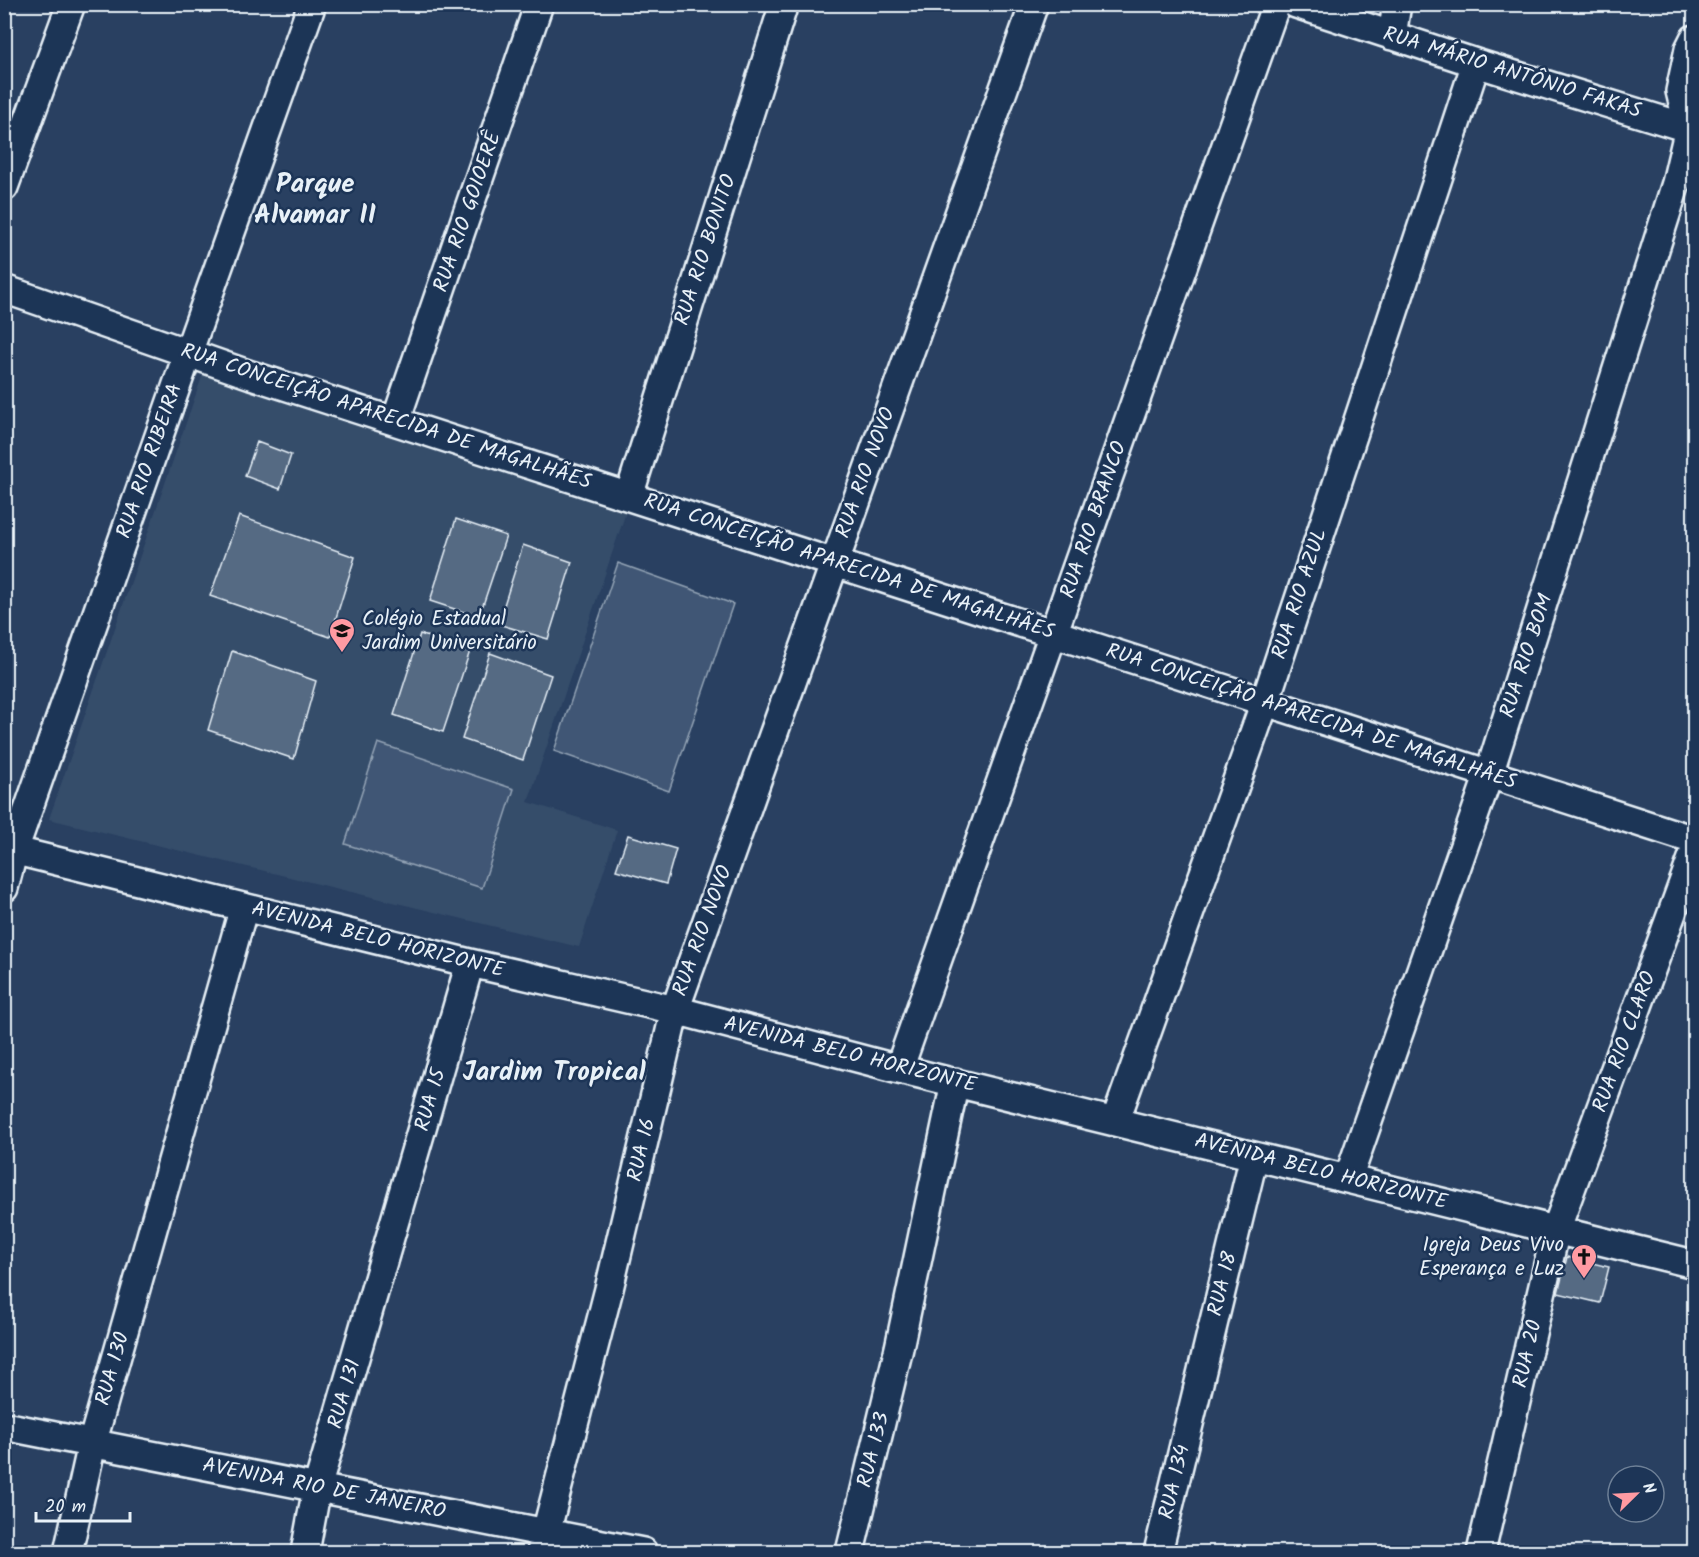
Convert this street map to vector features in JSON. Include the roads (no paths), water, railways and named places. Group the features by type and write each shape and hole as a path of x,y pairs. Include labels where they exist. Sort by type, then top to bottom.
{"street":[{"path":"4,188 71,4"},
{"name":"RUA RIO RIBEIRA","path":"4,888 9,849 312,4"},
{"name":"RUA RIO GOIOERÊ","path":"396,420 539,4"},
{"name":"RUA RIO BONITO","path":"628,496 784,4"},
{"name":"RUA RIO NOVO","path":"675,1010 1034,4"},
{"name":"RUA RIO BRANCO","path":"899,1069 1276,4"},
{"name":"RUA MÁRIO ANTÔNIO FAKAS","path":"1296,4 1476,63 1692,129"},
{"path":"1392,36 1397,4"},
{"path":"1692,129 1680,92 1689,49 1695,39"},
{"name":"RUA RIO AZUL","path":"1115,1122 1265,702 1476,63"},
{"name":"RUA RIO BOM","path":"1348,1179 1489,774 1692,129"},
{"name":"RUA CONCEIÇÃO APARECIDA DE MAGALHÃES","path":"4,289 188,353 1695,840"},
{"name":"AVENIDA BELO HORIZONTE","path":"9,849 470,963 675,1010 899,1069 1695,1264"},
{"name":"RUA RIO CLARO","path":"1556,1230 1695,854"},
{"name":"RUA 130","path":"68,1552 92,1444 244,907"},
{"name":"RUA 15","path":"391,1237 470,963"},
{"name":"RUA 16","path":"543,1542 609,1289 675,1010"},
{"name":"RUA 133","path":"850,1552 899,1348 955,1082"},
{"name":"RUA 18","path":"1192,1412 1254,1156"},
{"name":"RUA 20","path":"1481,1552 1556,1230"},
{"name":"RUA 131","path":"305,1552 317,1488 391,1237"},
{"name":"RUA 134","path":"1158,1552 1192,1412"},
{"name":"AVENIDA RIO DE JANEIRO","path":"4,1426 317,1488 543,1542 643,1552"}],"place":[{"name":"Colégio Estadual Jardim Universitário","path":"342,654"},
{"name":"Igreja Deus Vivo Esperança e Luz","path":"1584,1280"}],"district":[{"name":"Parque Alvamar II","path":"315,200"},
{"name":"Jardim Tropical","path":"554,1072"}]}
